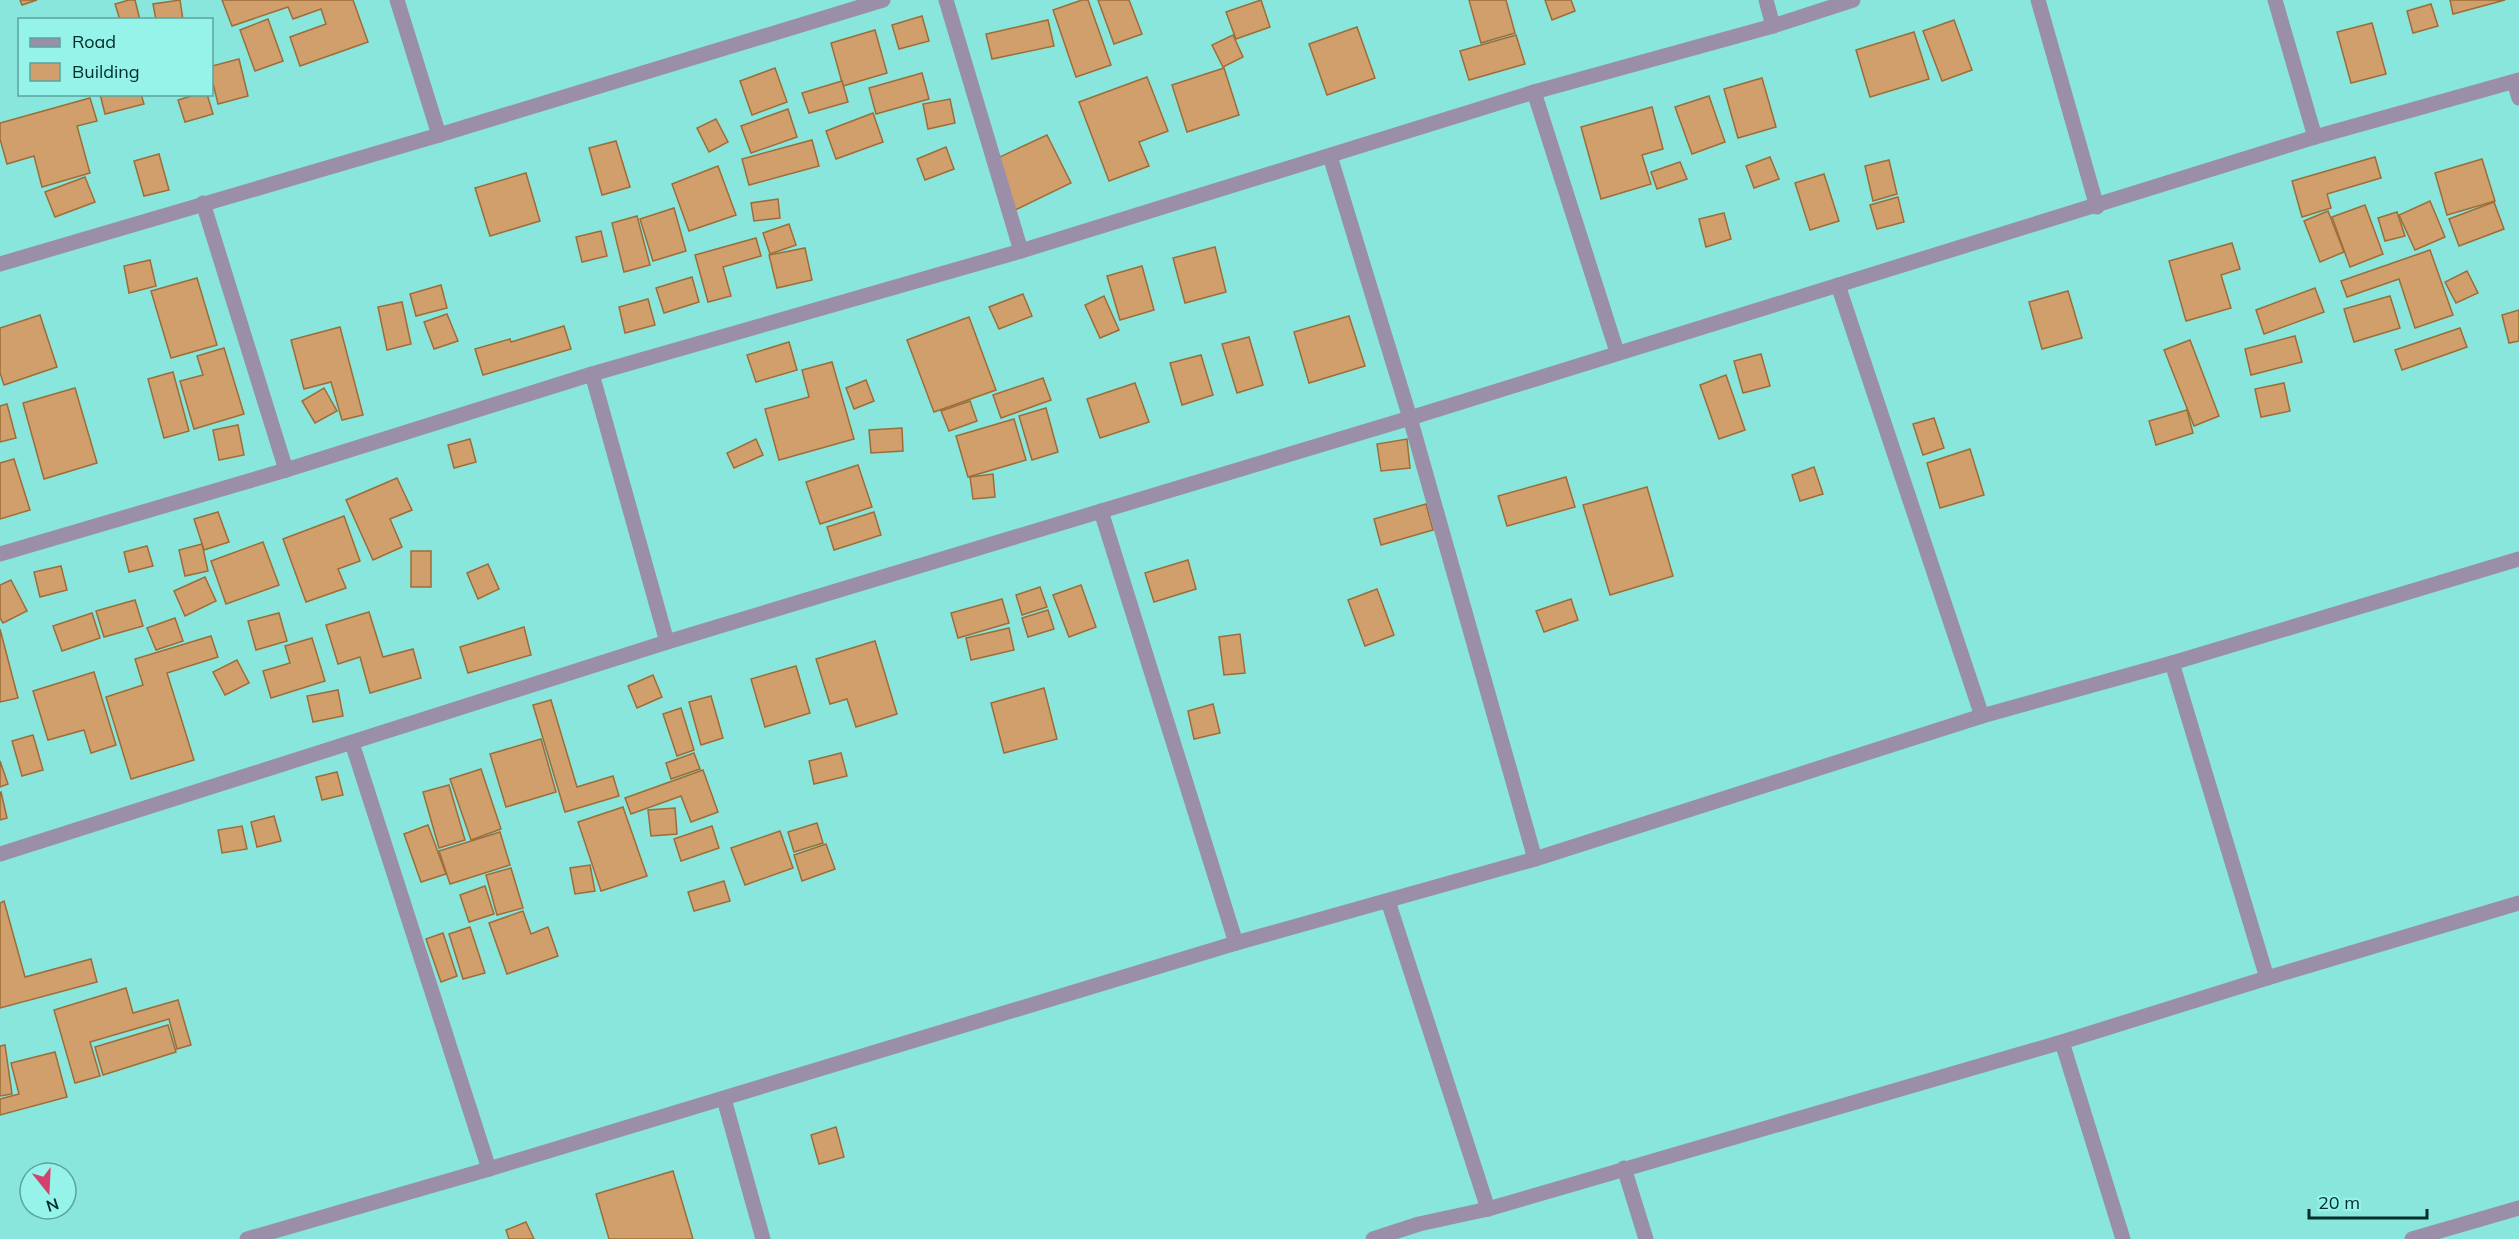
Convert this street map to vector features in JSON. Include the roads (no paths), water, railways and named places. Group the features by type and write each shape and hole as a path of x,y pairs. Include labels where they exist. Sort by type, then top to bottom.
{"street":[{"path":"397,0 439,135"},
{"path":"0,264 439,135 883,0"},
{"path":"946,0 1021,251"},
{"path":"1766,0 1773,26"},
{"path":"0,554 286,470 592,374 1021,251 1534,92 1773,26 1853,0"},
{"path":"2038,0 2097,207"},
{"path":"2275,0 2315,137"},
{"path":"0,854 667,642 1410,418 1617,352 2097,207 2315,137 2517,81 2519,98"},
{"path":"1534,92 1617,352"},
{"path":"1330,156 1410,418 1535,859"},
{"path":"203,203 286,470"},
{"path":"1838,285 1982,716"},
{"path":"592,374 667,642"},
{"path":"1101,511 1236,943"},
{"path":"247,1239 724,1099 1236,943 1535,859 1982,716 2172,663 2519,559"},
{"path":"2172,663 2267,978"},
{"path":"352,743 489,1169"},
{"path":"1388,901 1488,1209"},
{"path":"1373,1239 1419,1224 1488,1209 2062,1042 2519,903"},
{"path":"2062,1042 2123,1239"},
{"path":"724,1099 763,1239"},
{"path":"1624,1168 1646,1239"},
{"path":"2412,1239 2519,1208"}]}
